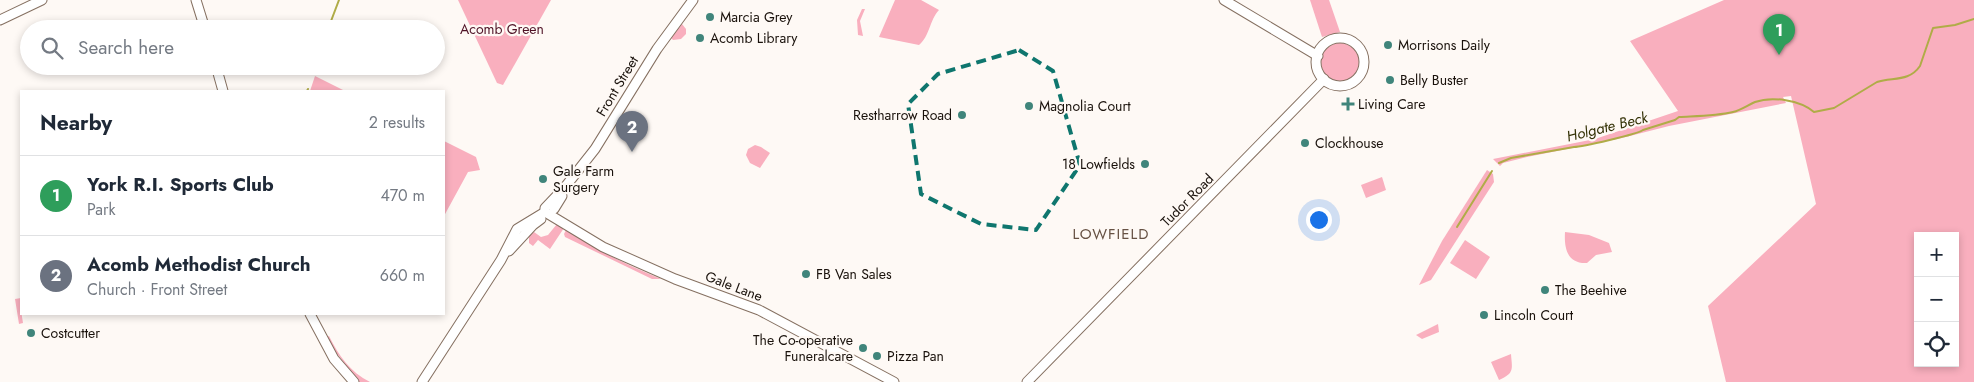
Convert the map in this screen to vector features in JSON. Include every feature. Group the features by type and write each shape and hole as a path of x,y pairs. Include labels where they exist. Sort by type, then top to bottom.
{"street":[{"path":"0,20 42,0"},
{"path":"196,0 202,20"},
{"name":"Front Street","path":"422,382 501,260 533,225 549,212 565,187 595,149 656,49 694,0"},
{"path":"1224,0 1318,56"},
{"path":"1339,39 1351,41 1357,45 1364,59 1361,74 1350,84 1336,86 1324,79 1318,69 1318,56 1327,42 1339,39"},
{"path":"219,75 223,90"},
{"name":"Tudor Road","path":"1027,382 1324,79"},
{"name":"Gale Lane","path":"549,212 621,256 675,279 759,310 894,382"},
{"path":"311,315 334,359 354,382"}],"highlighted area":[{"path":"1019,50 1053,71 1080,165 1036,230 981,224 921,194 908,104 938,74"}],"green space":[{"name":"Acomb Green","path":"458,0 551,0 503,85 497,83"},
{"path":"895,0 921,0 939,10 919,45 879,37"},
{"path":"1310,0 1329,0 1340,32 1322,37"},
{"path":"1724,0 1974,0 1974,382 1726,382 1708,306 1816,204 1791,96 1783,97 1786,103 1527,157 1503,163 1500,166 1493,159 1595,139 1678,111 1630,41"},
{"path":"862,9 865,9 860,21 863,36 858,35 857,20"},
{"path":"682,24 686,29 686,34 681,39 673,40 671,38"},
{"path":"1340,43 1353,49 1359,62 1353,75 1340,81 1327,75 1321,62 1327,49"},
{"path":"315,76 343,90 310,90"},
{"path":"445,142 476,157 480,170 468,172 445,214"},
{"path":"755,145 770,153 760,168 750,163 746,155 748,149"},
{"path":"1487,170 1493,174 1494,182 1431,280 1419,285 1442,241"},
{"path":"1382,177 1386,190 1366,198 1361,185"},
{"path":"557,224 564,228 550,249 538,240 533,246 529,243 529,236 534,232 541,237 548,235"},
{"path":"566,230 612,257 661,279 652,279 565,237"},
{"path":"1565,232 1589,235 1609,243 1612,252 1596,255 1587,263 1575,261 1566,249"},
{"path":"1465,240 1490,257 1476,279 1450,263"},
{"path":"20,298 20,315 22,315 23,323 19,324 15,299"},
{"path":"1438,324 1439,332 1422,339 1416,335"},
{"path":"329,336 346,363 370,382 359,382 348,371 348,368 327,337"},
{"path":"1511,354 1510,373 1499,380 1491,362"}],"waterway":[{"path":"331,20 339,0"},
{"name":"Holgate Beck","path":"1499,163 1511,158 1621,137 1675,120 1679,117 1733,112 1762,100 1786,100 1814,112 1834,108 1877,82 1906,77 1916,71 1920,66 1933,28 1955,25 1974,19"},
{"name":"Holgate Beck","path":"1457,227 1492,171"}],"place":[{"name":"Marcia Grey","path":"710,17"},
{"name":"Acomb Library","path":"700,38"},
{"name":"Morrisons Daily","path":"1388,45"},
{"name":"York R.I. Sports Club","path":"1779,55"},
{"name":"Belly Buster","path":"1390,80"},
{"name":"Living Care","path":"1348,104"},
{"name":"Magnolia Court","path":"1029,106"},
{"name":"Restharrow Road","path":"962,115"},
{"name":"Clockhouse","path":"1305,143"},
{"name":"Acomb Methodist Church","path":"632,152"},
{"name":"18 Lowfields","path":"1145,164"},
{"name":"Gale Farm Surgery","path":"543,179"},
{"name":"FB Van Sales","path":"806,274"},
{"name":"The Beehive","path":"1545,290"},
{"name":"Lincoln Court","path":"1484,315"},
{"name":"Costcutter","path":"31,333"},
{"name":"The Co-operative Funeralcare","path":"863,348"},
{"name":"Pizza Pan","path":"877,356"}],"district":[{"name":"LOWFIELD","path":"1111,234"}]}
